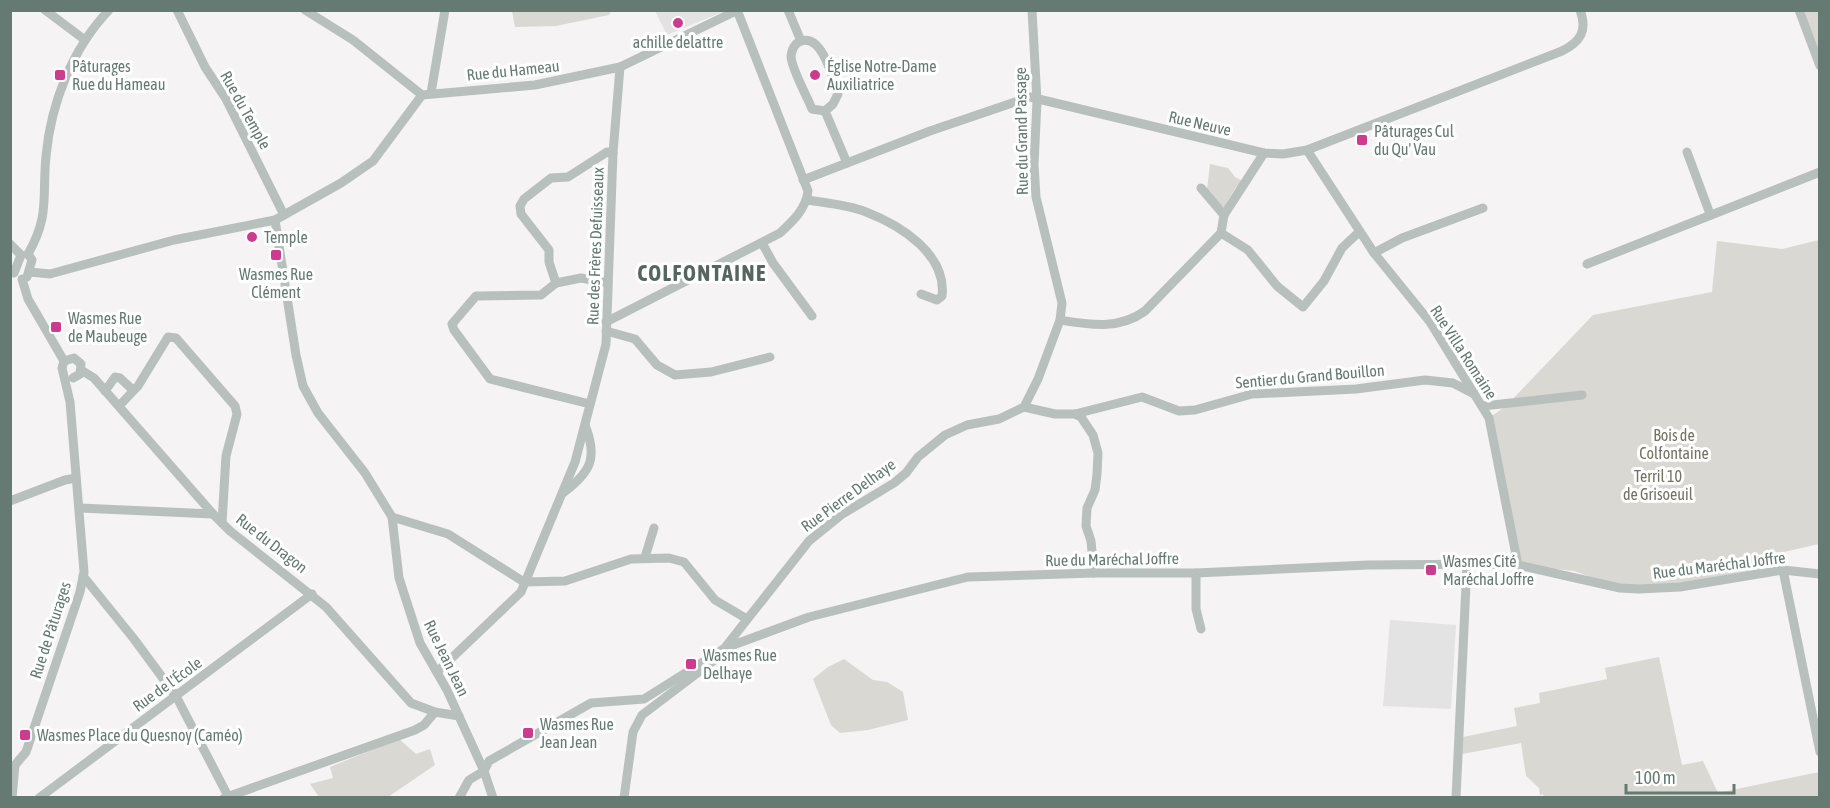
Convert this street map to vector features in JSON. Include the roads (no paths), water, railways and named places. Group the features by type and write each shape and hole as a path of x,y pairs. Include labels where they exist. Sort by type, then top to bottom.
{"street":[{"path":"45,10 85,40"},
{"path":"64,361 49,331 28,298 19,274 25,254 44,219 46,152 57,102 69,68 85,40 109,10"},
{"name":"Rue du Temple","path":"177,10 205,68 226,99 279,218 296,355 303,386 318,413 365,473 392,518"},
{"path":"305,10 353,40 426,94"},
{"path":"19,274 50,274 174,240 279,218 341,183 373,161 426,94 445,10"},
{"path":"788,10 801,41"},
{"name":"Rue du Grand Passage","path":"1032,10 1037,100 1034,165 1036,197 1062,303 1060,320"},
{"name":"Rue Neuve","path":"803,180 1030,97 1264,153 1284,154 1307,150 1562,51 1578,41 1582,35 1584,27 1580,10"},
{"path":"1799,10 1820,66"},
{"path":"606,327 762,243 789,225 807,200 808,191 737,11"},
{"name":"Rue du Hameau","path":"426,94 535,86 620,66 737,11"},
{"path":"809,40 820,47 838,94 833,104 825,111 812,109 791,57 794,47 801,41 809,40"},
{"name":"Rue des Frères Defuisseaux","path":"437,672 521,592 576,462 606,344 613,153 620,66"},
{"path":"825,111 847,163"},
{"name":"Rue Villa Romaine","path":"1307,150 1359,232 1430,322 1457,370 1481,401 1489,418 1518,565"},
{"path":"556,283 549,262 549,250 521,214 520,206 551,178 568,177 607,152 613,153"},
{"path":"1687,152 1710,214"},
{"path":"1024,407 1038,379 1060,320 1093,325 1130,322 1158,300 1172,282 1221,233 1224,215 1264,153"},
{"path":"1587,264 1820,172"},
{"path":"1201,189 1224,215"},
{"path":"807,200 865,211 912,236 936,265 943,286 942,296 937,300 921,294"},
{"path":"1374,253 1402,238 1483,208"},
{"path":"1221,233 1248,250 1277,286 1303,307 1324,281 1342,248 1359,232"},
{"path":"762,243 812,316"},
{"path":"10,244 32,260 19,274"},
{"path":"590,404 490,379 452,324 476,296 541,295 556,283 581,278 608,283"},
{"path":"606,327 635,339 657,365 675,375 711,372 770,357"},
{"path":"119,406 133,390 168,337 176,338 235,406 237,414 226,456 222,523"},
{"name":"Rue du Dragon","path":"64,361 76,359 81,370 92,376 213,514 312,594 349,632 411,703 435,712 459,716"},
{"name":"Rue de Pâturages","path":"12,798 13,765 26,752 83,576 80,508 68,376 62,368 64,361"},
{"path":"68,376 81,370"},
{"path":"105,391 115,377 120,378 133,390"},
{"name":"Sentier du Grand Bouillon","path":"1024,407 1054,414 1075,414 1142,397 1179,411 1195,410 1252,394 1356,389 1425,380 1453,383 1481,401"},
{"path":"1481,401 1582,395"},
{"name":"Rue Pierre Delhaye","path":"725,648 808,541 841,515 894,483 906,473 930,445 945,435 967,425 999,419 1024,407"},
{"path":"1075,414 1081,417 1093,435 1098,453 1095,490 1087,508 1094,573"},
{"name":"Rue des Frères Defuisseaux","path":"561,494 585,474 592,456 591,441 585,425"},
{"path":"10,501 76,478"},
{"path":"80,508 213,514"},
{"path":"392,518 448,534 524,582 565,581 631,559 645,557 669,558 684,562 715,600 747,619"},
{"name":"Rue Jean Jean","path":"392,518 399,578 420,643 459,716 484,771 493,798"},
{"path":"645,557 654,528"},
{"path":"1456,798 1467,564"},
{"name":"Rue du Maréchal Joffre","path":"459,798 469,780 484,771 489,761 591,704 644,699 725,648 809,616 968,577 1196,573 1359,565 1467,564 1518,565 1620,588 1640,589 1680,587 1783,570 1820,574"},
{"path":"1783,570 1820,752"},
{"path":"1196,573 1196,609 1201,629"},
{"path":"83,576 176,696 227,797 414,730 424,725 435,712"},
{"name":"Rue de l'École","path":"39,798 312,594"},
{"path":"625,795 633,732 642,715 697,676 725,648"}],"place":[{"name":"achille delattre","path":"678,23"},
{"name":"Pâturages Rue du Hameau","path":"60,75"},
{"name":"Église Notre-Dame Auxiliatrice","path":"815,75"},
{"name":"Pâturages Cul du Qu' Vau","path":"1362,140"},
{"name":"Temple","path":"252,237"},
{"name":"Wasmes Rue Clément","path":"276,255"},
{"name":"Wasmes Rue de Maubeuge","path":"56,327"},
{"name":"Wasmes Cité Maréchal Joffre","path":"1431,570"},
{"name":"Wasmes Rue Delhaye","path":"691,664"},
{"name":"Wasmes Rue Jean Jean","path":"528,733"},
{"name":"Wasmes Place du Quesnoy (Caméo)","path":"25,735"}],"district":[{"name":"COLFONTAINE","path":"702,273"}],"park label":[{"name":"Bois de Colfontaine","path":"1674,444"},
{"name":"Terril 10 de Grisoeuil","path":"1658,485"}]}
